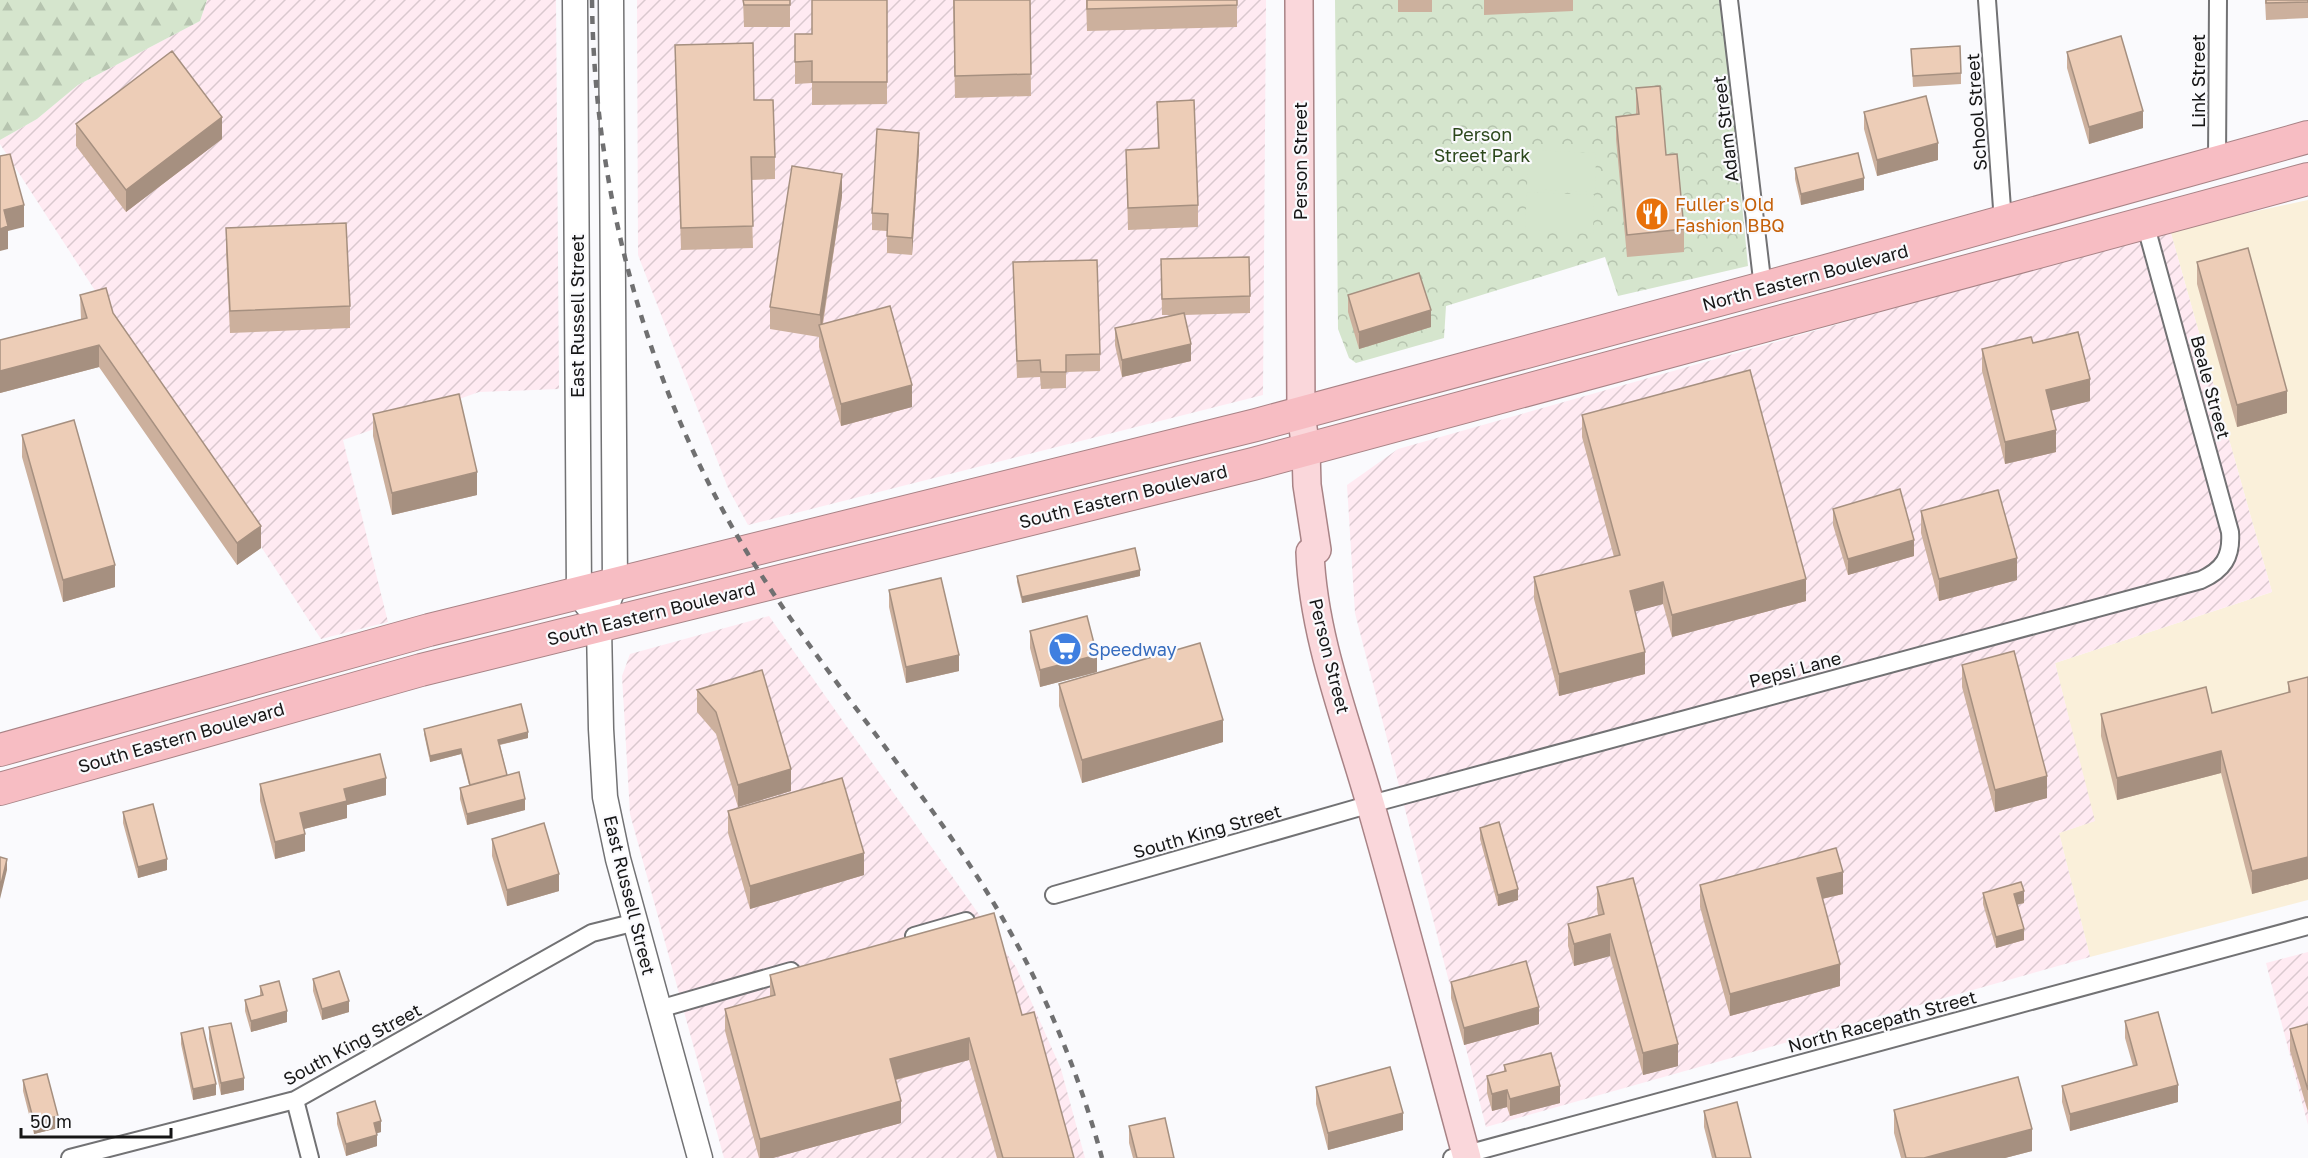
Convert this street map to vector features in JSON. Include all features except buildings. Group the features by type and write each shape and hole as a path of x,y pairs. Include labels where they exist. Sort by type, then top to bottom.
{"highway":[{"name":"North Eastern Boulevard","path":"1301,413 2308,137"},
{"path":"2145,223 2155,207 2165,201 2252,176 2308,146"},
{"name":"North Eastern Boulevard","path":"1306,450 2308,179"},
{"name":"South Eastern Boulevard","path":"0,750 348,651 1301,413"},
{"name":"South Eastern Boulevard","path":"0,789 378,681 1306,450"}],"main road":[{"name":"East Russell Street","path":"575,0 579,592 599,626"},
{"name":"East Russell Street","path":"611,0 615,584 599,626 600,729 605,797 618,859 700,1158"},
{"name":"Person Street","path":"1299,0 1301,413 1306,450 1307,484 1317,550 1310,552 1314,594 1322,636 1371,804 1462,1157"}],"street":[{"name":"Adam Street","path":"1729,0 1763,288"},
{"name":"School Street","path":"1987,0 2003,222"},
{"name":"Link Street","path":"2217,162 2218,0"},
{"name":"Beale Street","path":"2145,223 2230,532 2230,552 2225,562"},
{"name":"Pepsi Lane","path":"1371,804 2201,580 2211,575 2225,562"},
{"name":"South King Street","path":"1054,895 1371,804"},
{"path":"901,939 966,921"},
{"name":"South King Street","path":"70,1158 295,1100 592,933 636,922"},
{"name":"North Racepath Street","path":"1462,1157 2308,926"},
{"path":"659,1009 810,965"},
{"path":"295,1100 310,1158"}],"shaded area":[{"path":"207,0 556,0 559,389 479,392 343,440 388,622 321,639 0,144 0,140 37,119 78,85 200,21"},
{"path":"637,0 1266,0 1263,395 748,525 728,488 638,255"},
{"path":"2308,200 2308,900 2090,957 2059,833 2094,821 2055,663 2272,592 2170,230"},
{"path":"2170,230 2272,592 2055,663 2095,821 2059,833 2090,957 1486,1127 1355,613 1347,485 1398,449"},
{"path":"769,616 1016,967 1061,1069 1085,1158 724,1158 630,814 622,676 630,654"},
{"path":"2308,952 2308,1125 2266,963"}],"green space":[{"path":"0,0 207,0 200,21 78,85 37,119 0,140"},
{"name":"Person Street Park","path":"1335,0 1722,0 1748,266 1618,296 1605,257 1446,306 1444,338 1356,363 1349,358 1338,329"},
{"path":"1529,150 1596,153 1595,192 1527,189"},
{"path":"1527,192 1594,195 1593,234 1525,230"}],"railway":[{"path":"592,0 595,73 603,145 616,217 633,288 655,357 681,425 712,490 774,595 946,830 1014,938 1064,1045 1102,1158"}],"place":[{"name":"Fuller's Old Fashion BBQ","path":"1652,214"},
{"name":"Speedway","path":"1065,649"}]}
